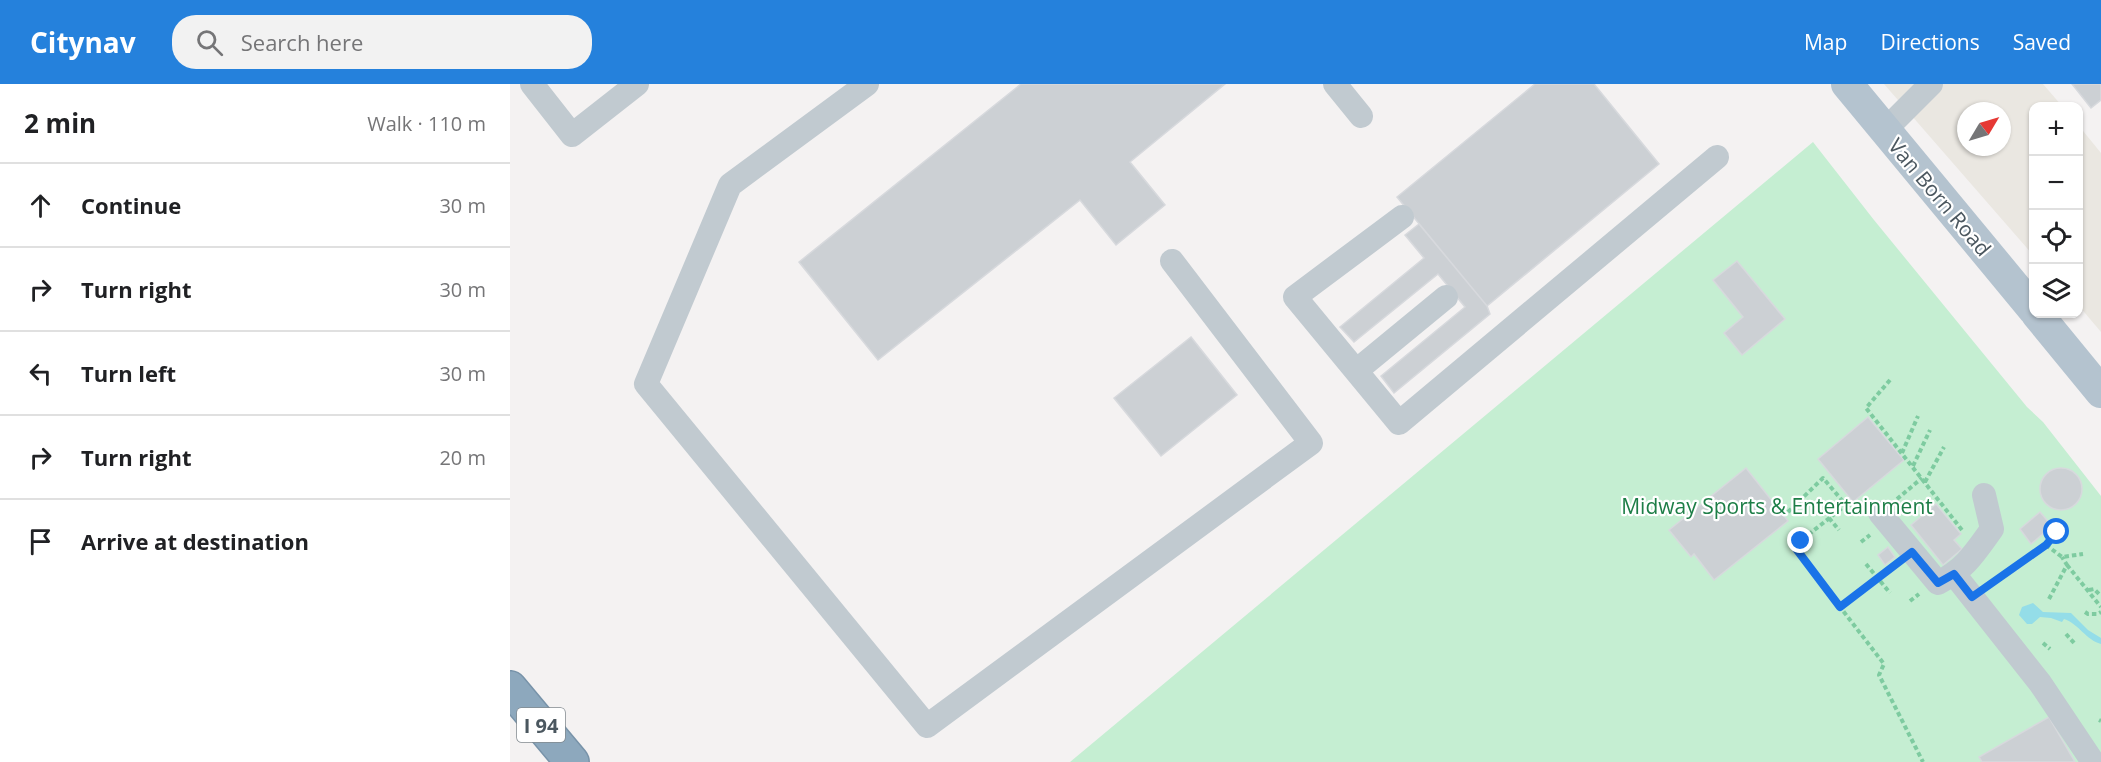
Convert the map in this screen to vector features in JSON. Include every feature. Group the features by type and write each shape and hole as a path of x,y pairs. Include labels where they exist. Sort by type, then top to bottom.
{"highway":[{"name":"I 94","path":"510,688 572,762"}],"main road":[{"name":"Van Born Road","path":"1847,84 2029,304"},
{"path":"2040,318 2101,392"}],"street":[{"path":"532,84 572,135 637,84"},
{"path":"867,84 730,185 646,384 927,726 1311,443 1172,261"},
{"path":"1335,84 1361,117"},
{"path":"1885,130 1931,84"},
{"path":"1402,216 1295,297 1399,423 1717,157"},
{"path":"1356,371 1446,297"},
{"path":"1880,513 1938,583 1954,574 1975,555 1992,529 1984,495"},
{"path":"1954,574 2040,683 2093,762"}],"path":[{"path":"1890,380 1866,408 1977,549"},
{"path":"1902,453 1918,416"},
{"path":"1913,466 1930,430"},
{"path":"1880,513 1923,480 1944,447"},
{"path":"1788,512 1823,478 1846,505 1794,546 1884,664 1880,675 1923,762"},
{"path":"1829,518 1839,530"},
{"path":"1972,597 2046,545 2057,532"},
{"path":"2046,545 2062,557 2101,607"},
{"path":"1840,607 1912,552"},
{"path":"2062,557 2084,554"},
{"path":"1866,564 1890,593"},
{"path":"2049,599 2067,565"},
{"path":"2089,590 2094,589 2101,597"},
{"path":"2085,612 2097,614 2101,612"},
{"path":"2066,634 2075,644"},
{"path":"2043,643 2050,649"}],"shaded area":[{"path":"1884,84 2043,84 2059,102 2029,102 2029,250"},
{"path":"2083,131 2101,153 2101,332 2083,311"}],"green space":[{"name":"Midway Sports & Entertainment","path":"1813,142 1874,220 2027,407 2043,422 2101,496 2101,762 1070,762"}],"water":[{"path":"2033,603 2043,612 2071,613 2088,630 2101,638 2101,644 2064,619 2062,622 2040,617 2032,624 2027,624 2019,615 2022,607"}],"building":[{"path":"1021,84 1225,84 1130,162 1165,205 1116,245 1080,200 878,360 799,262"},
{"path":"1535,84 1594,84 1659,164 1487,306 1397,197"},
{"path":"2072,84 2101,84 2101,100 2091,108"},
{"path":"1419,224 1487,306 1490,314 1394,393 1381,376 1465,307 1438,274 1354,342 1340,327 1424,258 1405,235"},
{"path":"1737,261 1785,319 1742,355 1724,333 1743,317 1713,280"},
{"path":"1191,337 1237,395 1161,456 1114,398"},
{"path":"1868,417 1904,460 1853,502 1818,459"},
{"path":"1746,468 1788,521 1714,580 1694,554 1691,557 1669,530"},
{"path":"2061,468 2076,474 2082,489 2076,504 2061,510 2046,504 2040,489 2046,474"},
{"path":"1936,504 1961,534 1954,540 1962,549 1943,565 1911,525"},
{"path":"2040,512 2052,526 2031,544 2020,529"},
{"path":"1888,547 1895,557 1885,565 1878,555"},
{"path":"2049,717 2075,762 1982,762 1979,757"}],"route":[{"path":"1801,541 1794,546 1840,607 1912,552 1938,583 1954,574 1972,597 2046,545 2057,532"}]}
